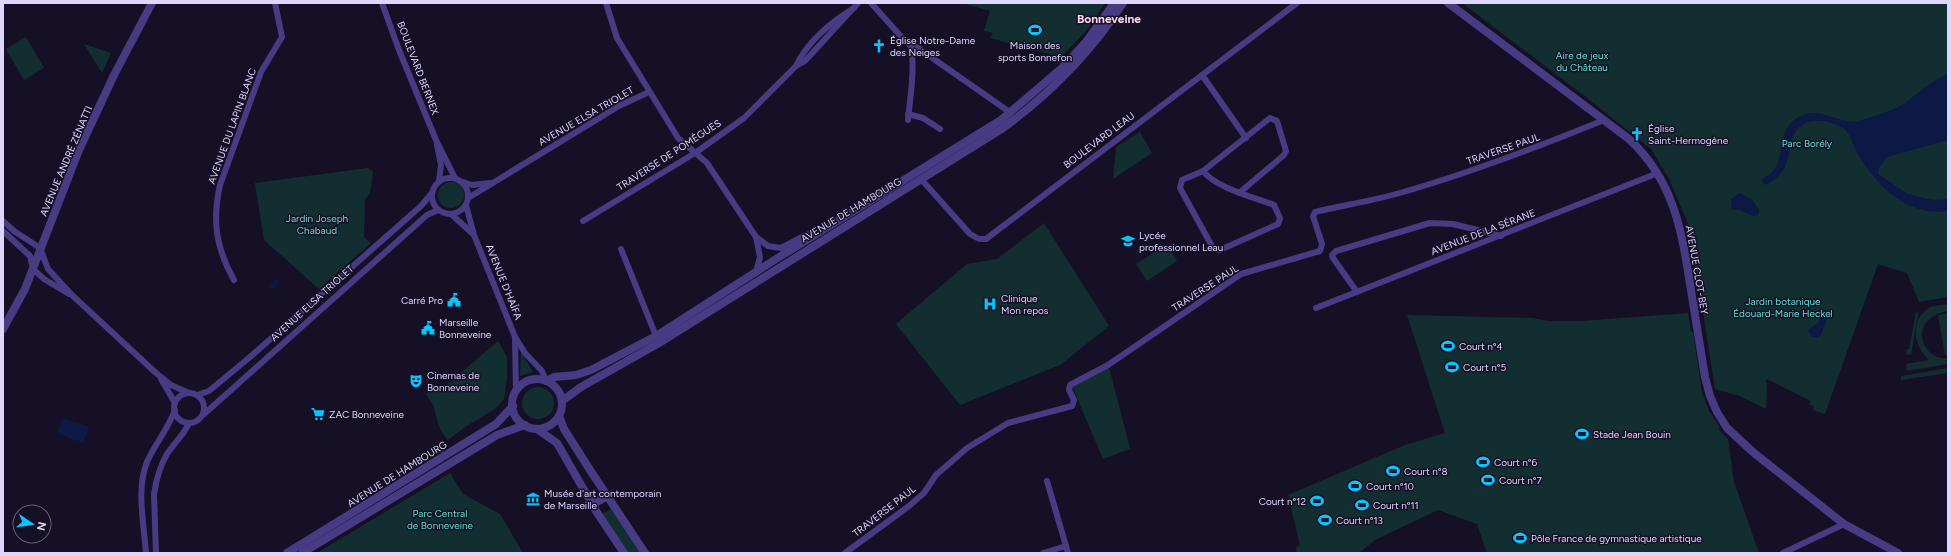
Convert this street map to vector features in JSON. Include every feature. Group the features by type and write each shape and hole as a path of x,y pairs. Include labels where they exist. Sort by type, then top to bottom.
{"street":[{"name":"AVENUE ANDRÉ ZÉNATTI","path":"3,329 25,289 79,150 114,75 152,3"},
{"name":"AVENUE DU LAPIN BLANC","path":"234,280 224,261 216,234 217,198 220,185 262,72 282,37 275,3"},
{"name":"BOULEVARD BERNEX","path":"382,3 399,50 436,140 455,178"},
{"path":"606,3 617,38 678,138 707,163 756,237 768,246 781,248 806,235 823,230"},
{"path":"871,3 910,44 918,48 1011,113"},
{"name":"AVENUE DE HAMBOURG","path":"546,381 554,377 576,375 591,370 656,336 1011,113 1046,84 1071,59 1086,42 1114,3"},
{"name":"AVENUE DE HAMBOURG","path":"562,401 580,387 659,343 789,260 1003,128 1049,91 1087,52 1123,3"},
{"name":"BOULEVARD LEAU","path":"921,179 970,234 978,239 986,239 1297,3"},
{"name":"AVENUE CLOT-BEY","path":"1448,3 1604,120 1636,146 1658,174 1677,214 1710,396 1717,412 1727,428 1754,453 1844,524 1898,553"},
{"name":"TRAVERSE DE POMÈGUES","path":"582,221 695,153 754,109 796,66 800,56 836,18 856,5"},
{"path":"910,44 912,52 912,66 908,117 923,118 940,129"},
{"path":"1202,75 1246,138"},
{"name":"AVENUE ELSA TRIOLET","path":"467,201 491,183 619,106 649,92"},
{"path":"1203,171 1208,178 1239,192 1274,205 1280,218 1278,224 1220,250 1213,248 1180,188 1182,180 1203,171 1270,118 1275,119 1277,121 1286,151 1284,155 1239,192"},
{"name":"TRAVERSE PAUL","path":"846,553 924,493 936,475 967,448 1008,423 1072,406 1074,400 1069,390 1070,385 1108,365 1241,274 1320,251 1322,244 1314,216 1315,212 1405,192 1453,177 1533,150 1604,120"},
{"name":"BOULEVARD BERNEX","path":"436,140 441,165 439,181"},
{"name":"AVENUE DE LA SÉRANE","path":"1316,308 1658,174"},
{"path":"444,178 455,178 463,182 468,189 467,201 462,209 451,214 438,210 432,199 432,193 439,181 444,178"},
{"name":"AVENUE ELSA TRIOLET","path":"463,182 472,185 491,183"},
{"name":"AVENUE ELSA TRIOLET","path":"197,395 203,395 209,391 250,357 421,206 432,193"},
{"name":"AVENUE D'HAÏFA","path":"467,201 474,235 515,337 525,353 542,371 546,381"},
{"name":"AVENUE ELSA TRIOLET","path":"203,415 427,215 438,210"},
{"name":"AVENUE D'HAÏFA","path":"451,214 474,235"},
{"path":"3,221 40,248 48,269 73,296 156,373 171,384 189,393 197,395 203,402 203,415 198,420 190,423 181,421 175,410"},
{"path":"1357,292 1332,258 1332,255 1336,252 1430,223 1453,224 1501,236"},
{"path":"3,231 30,256 32,269 44,280 73,296"},
{"path":"756,237 760,257 756,272"},
{"path":"621,249 656,336"},
{"name":"AVENUE D'HAÏFA","path":"515,337 516,392"},
{"path":"156,373 170,393 175,403 175,410 171,421 148,461 142,482 146,552 156,551 155,486 167,455 190,423"},
{"path":"624,553 592,505 558,443 537,429 525,425 515,414 513,406 516,392 526,382 532,380 546,381 557,388 562,401 559,416 564,429 645,553"},
{"path":"175,403 178,398 189,393"},
{"name":"AVENUE DE HAMBOURG","path":"287,553 496,424 513,406"},
{"path":"537,429 549,426 559,416"},
{"name":"AVENUE DE HAMBOURG","path":"302,553 497,435 525,425"},
{"path":"1047,481 1068,553"},
{"path":"142,482 155,486"},
{"path":"592,505 607,496"},
{"path":"1783,553 1844,524"},
{"path":"1042,553 1066,546"}],"green space":[{"name":"Maison des sports Bonnefon","path":"962,3 1105,3 1087,30 1061,57 990,38 993,33 984,31 990,11"},
{"name":"Parc Borély","path":"1462,3 1948,3 1948,297 1919,302 1907,273 1878,264 1825,414 1813,410 1814,407 1809,404 1811,401 1767,379 1765,381 1767,383 1766,409 1740,396 1715,389 1690,228 1669,179 1651,149 1587,98"},
{"path":"26,37 44,68 24,80 6,49"},
{"path":"84,44 111,53 102,73"},
{"path":"1140,132 1152,153 1113,179 1116,147"},
{"name":"Jardin Joseph Chabaud","path":"368,168 373,172 370,193 365,200 364,237 371,243 319,289 264,240 255,183"},
{"path":"451,182 460,186 464,195 460,204 451,208 442,204 438,195 442,186"},
{"path":"1044,223 1109,326 1060,365 960,405 896,324 967,264 997,259"},
{"path":"1167,244 1177,261 1147,281 1136,264"},
{"path":"1948,304 1948,311 1935,315 1927,322 1923,330 1922,339 1931,353 1939,357 1948,358 1948,364 1907,371 1906,364 1929,360 1924,355 1917,341 1916,326 1918,319 1929,308"},
{"path":"1916,312 1918,313 1911,355 1906,354 1907,349 1909,349"},
{"name":"Stade Jean Bouin","path":"1688,313 1691,332 1693,332 1702,393 1709,411 1719,426 1719,430 1728,439 1734,482 1759,553 1487,553 1477,524 1438,510 1375,540 1359,553 1297,553 1296,547 1300,545 1288,495 1405,445 1445,433 1407,315 1533,318 1548,321 1582,321"},
{"path":"1948,313 1948,355 1945,355 1938,315"},
{"path":"498,341 507,357 507,377 504,399 495,409 465,427 448,440 440,429 432,402 426,394 434,387 443,388"},
{"path":"521,352 533,372 520,376"},
{"path":"1109,367 1130,449 1103,459 1072,386"},
{"path":"1948,368 1948,373 1901,380 1901,376"},
{"path":"541,387 547,389 552,394 554,403 552,412 547,417 535,419 529,417 524,412 522,400 524,394 529,389"},
{"name":"Parc Central de Bonneveine","path":"450,473 463,494 500,514 523,553 317,553"},
{"path":"611,509 643,553 628,553 602,514"}],"water":[{"path":"1948,74 1948,140 1887,157 1879,168 1878,174 1908,194 1933,200 1948,199 1948,211 1933,212 1920,209 1907,204 1896,197 1875,179 1859,156 1845,129 1838,125 1822,121 1808,122 1801,126 1796,131 1792,139 1787,162 1782,172 1766,185 1761,180 1769,175 1777,165 1783,139 1788,126 1802,115 1818,113 1842,120 1857,121 1899,106 1929,84"},
{"path":"1740,193 1752,199 1759,210 1758,215 1753,216 1740,210 1732,210 1731,199"},
{"path":"278,279 281,283 273,289 269,285"},
{"path":"1827,312 1829,313 1821,335 1818,338 1811,336 1808,330 1818,323 1821,314"},
{"path":"63,418 89,427 83,443 57,433"}],"place":[{"name":"Maison des sports Bonnefon","path":"1035,30"},
{"name":"Église Notre-Dame des Neiges","path":"879,46"},
{"name":"Église Saint-Hermogène","path":"1637,134"},
{"name":"Lycée professionnel Leau","path":"1128,241"},
{"name":"Carré Pro","path":"454,300"},
{"name":"Clinique Mon repos","path":"990,304"},
{"name":"Marseille Bonneveine","path":"428,328"},
{"name":"Court n°4","path":"1448,346"},
{"name":"Court n°5","path":"1452,367"},
{"name":"Cinemas de Bonneveine","path":"416,381"},
{"name":"ZAC Bonneveine","path":"318,414"},
{"name":"Stade Jean Bouin","path":"1582,434"},
{"name":"Court n°6","path":"1483,462"},
{"name":"Court n°8","path":"1393,471"},
{"name":"Court n°7","path":"1488,480"},
{"name":"Court n°10","path":"1355,486"},
{"name":"Musée d'art contemporain de Marseille","path":"533,499"},
{"name":"Court n°12","path":"1317,501"},
{"name":"Court n°11","path":"1362,505"},
{"name":"Court n°13","path":"1325,520"},
{"name":"Pôle France de gymnastique artistique","path":"1520,538"}],"district":[{"name":"Bonneveine","path":"1109,19"}],"park label":[{"name":"Aire de jeux du Château","path":"1582,60"},
{"name":"Jardin botanique Édouard-Marie Heckel","path":"1783,306"}]}
